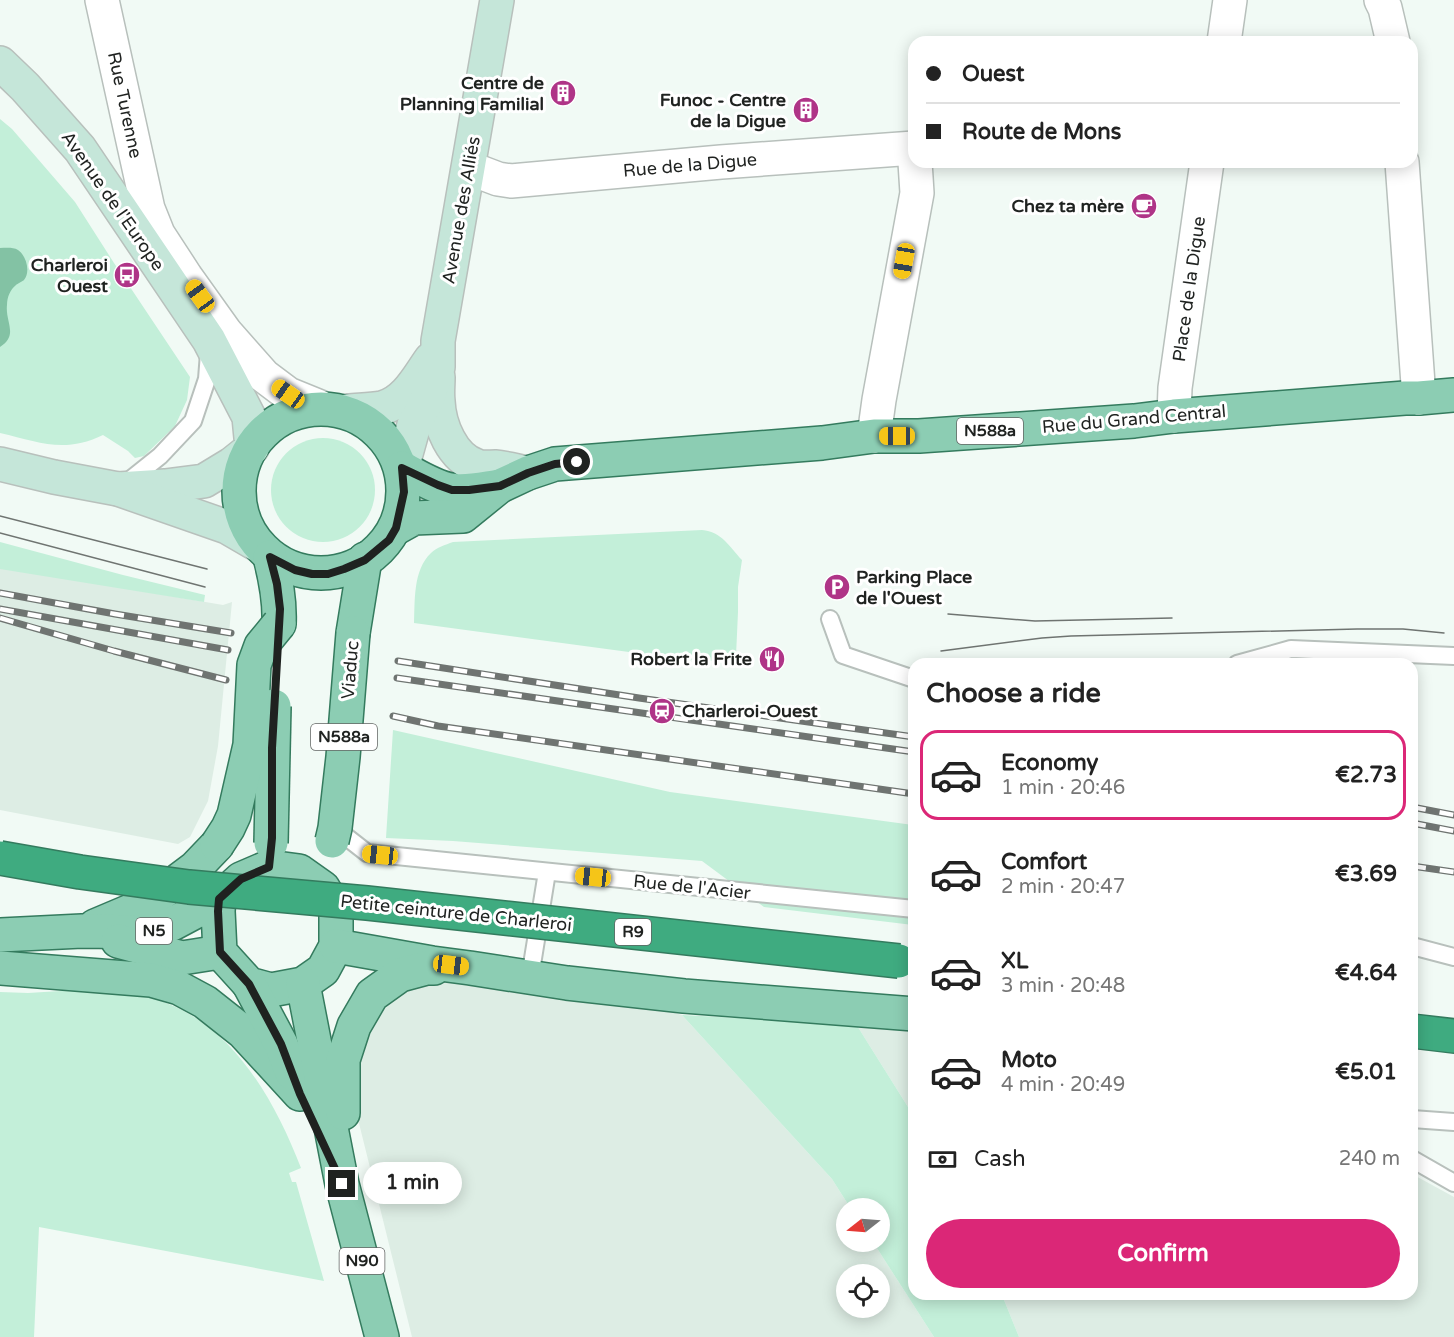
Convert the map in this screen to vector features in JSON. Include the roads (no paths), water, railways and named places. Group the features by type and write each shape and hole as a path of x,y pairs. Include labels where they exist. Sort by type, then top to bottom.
{"highway":[{"name":"Petite ceinture de Charleroi","path":"0,858 189,887 367,903 906,962"},
{"path":"1418,1032 1454,1036"}],"main road":[{"name":"Rue du Grand Central","path":"402,468 452,490 469,490 514,479 555,464 874,436 919,436 1134,421 1407,385 1454,395"},
{"name":"N588a","path":"264,551 295,570 312,574 328,574 365,560 389,540 396,528 404,492 402,468 387,441 375,427 334,409 293,412 262,431 244,467 240,488 241,508 247,528 264,551 277,584 280,609 272,748 270,855"},
{"name":"Rue du Grand Central","path":"396,528 414,518 463,516 514,479"},
{"name":"Viaduc","path":"323,888 334,834 353,633 365,560"},
{"path":"82,932 147,904 195,868 217,845 228,828 234,815 250,745 254,665 261,646 279,624"},
{"path":"219,899 220,952 249,984 271,990 303,984 323,970 336,946 336,910 323,888 270,855"},
{"name":"N5","path":"0,935 149,932 172,924 219,899 270,855"},
{"name":"N5","path":"82,932 183,958 220,952"},
{"path":"336,946 567,983 684,996 908,1014"},
{"path":"0,968 151,980 179,988 205,1002 243,1032 300,1094"},
{"path":"342,1184 343,1060 354,1026 372,995 400,975 426,969 470,968"},
{"name":"N90","path":"249,984 281,1044 300,1094 342,1184"},
{"name":"N90","path":"303,984 342,1184 382,1337"}],"street":[{"name":"Rue Turenne","path":"102,0 148,209"},
{"name":"Avenue des Alliés","path":"402,468 414,425 427,400 438,358 438,341 497,0"},
{"path":"1225,36 1230,0"},
{"path":"1381,0 1392,36"},
{"name":"Avenue de l'Europe","path":"0,63 25,87 80,149 209,340 249,417 252,448"},
{"name":"Rue de la Digue","path":"469,168 498,179 511,181 908,148"},
{"path":"874,436 917,193 915,168"},
{"name":"Place de la Digue","path":"1174,416 1175,390 1206,168"},
{"path":"1402,168 1407,385"},
{"name":"Avenue de l'Europe","path":"148,209 159,234 186,277 226,333 264,376 288,394 334,409"},
{"name":"Avenue des Alliés","path":"334,409 382,408 395,402 438,358"},
{"name":"Rue du Grand Central","path":"438,358 440,417 444,431 454,449 468,462 479,467 501,468 514,479"},
{"path":"118,489 204,481 232,464 252,448"},
{"path":"0,464 118,489 227,527 264,551"}],"lane":[{"path":"1393,226 1407,385"},
{"path":"118,489 160,456 193,421 207,379 209,340"},
{"path":"830,619 843,655 908,677"},
{"path":"1259,658 1291,649 1454,656"},
{"name":"Rue de l'Acier","path":"334,834 368,853 908,908"},
{"path":"530,977 547,872"},
{"path":"1418,948 1454,957"},
{"path":"1418,1119 1454,1122"},
{"path":"1418,1162 1454,1183"}],"tram line":[{"path":"0,516 207,569"},
{"path":"0,533 205,587"},
{"path":"948,614 1035,621 1172,618"},
{"path":"941,651 1071,636 1357,629 1403,629 1444,633"}],"railway":[{"path":"0,593 231,633"},
{"path":"0,609 228,650"},
{"path":"0,618 226,680"},
{"path":"398,661 908,736"},
{"path":"397,678 908,751"},
{"path":"393,716 438,726 908,793"},
{"path":"1418,808 1454,815"},
{"path":"1418,824 1454,831"},
{"path":"1418,867 1454,872"}],"place":[{"name":"Centre de Planning Familial","path":"563,93"},
{"name":"Funoc - Centre de la Digue","path":"806,110"},
{"name":"Chez ta mère","path":"1144,206"},
{"name":"Charleroi Ouest","path":"127,275"},
{"name":"Parking Place de l'Ouest","path":"837,587"},
{"name":"Robert la Frite","path":"772,659"},
{"name":"Charleroi-Ouest","path":"662,711"}]}
